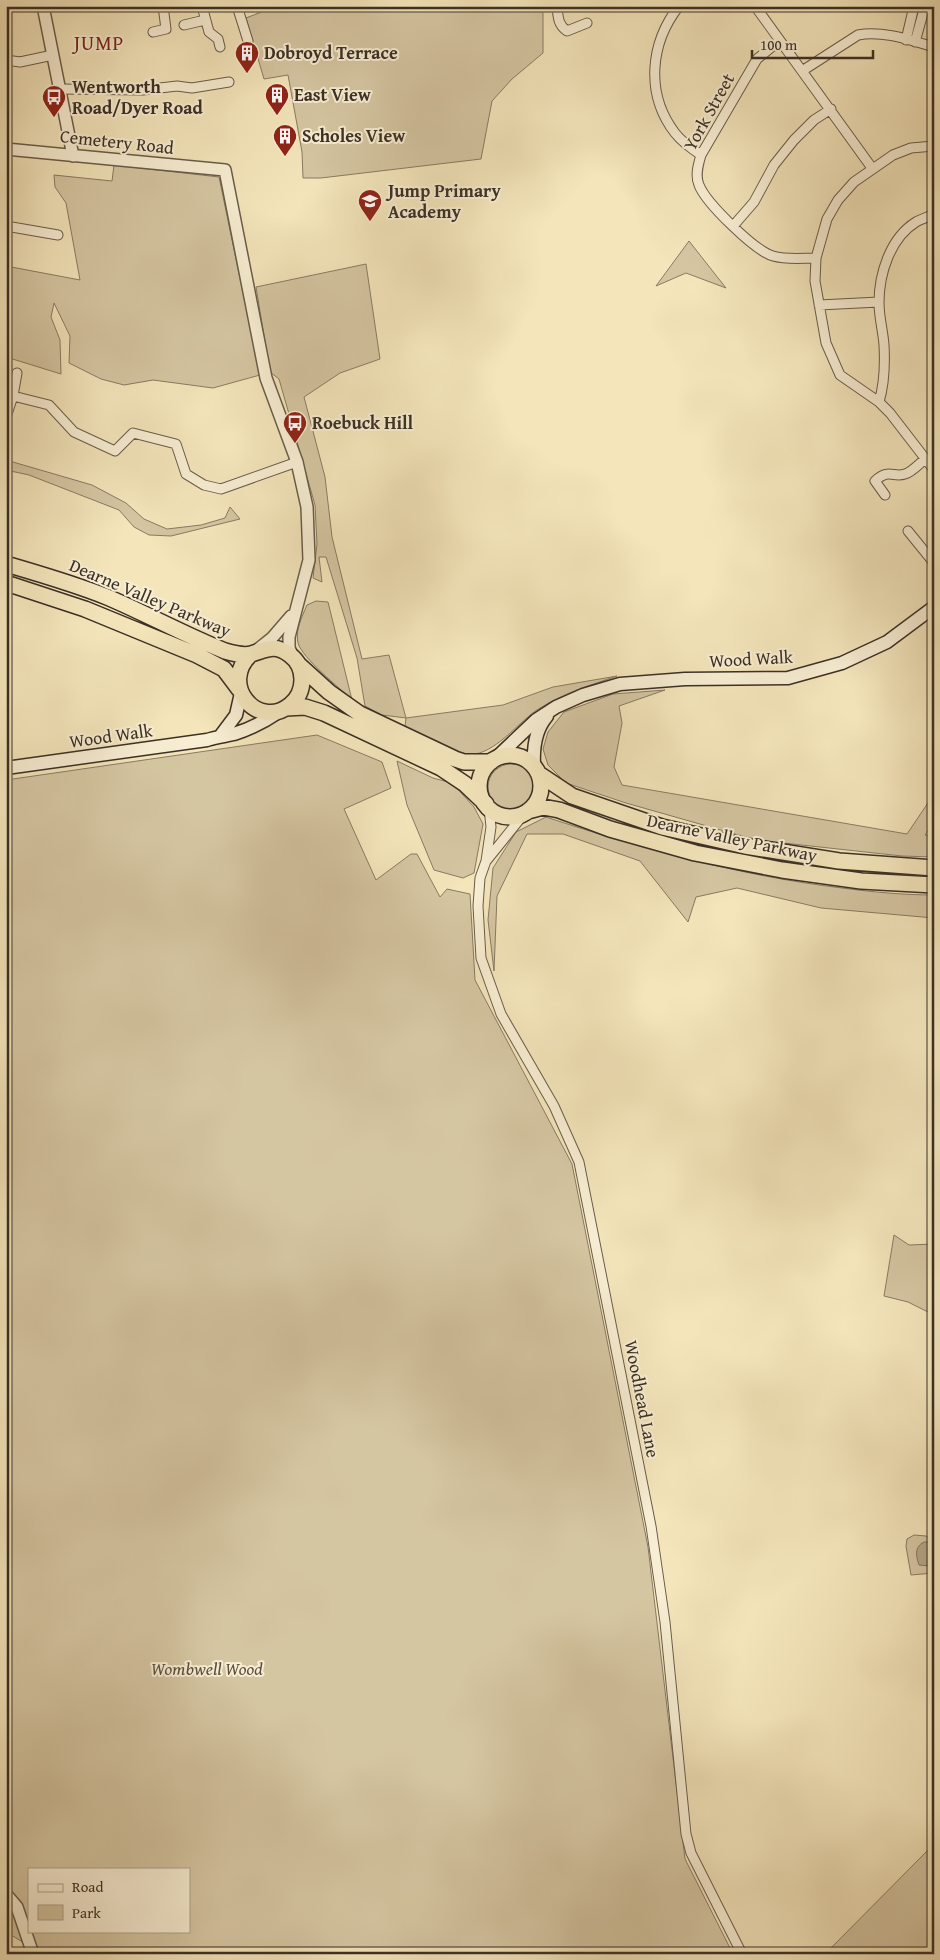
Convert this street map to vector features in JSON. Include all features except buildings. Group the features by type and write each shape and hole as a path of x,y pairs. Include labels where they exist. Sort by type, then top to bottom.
{"highway":[{"name":"Dearne Valley Parkway","path":"6,564 106,597 222,650 234,654 253,653"},
{"name":"Dearne Valley Parkway","path":"6,583 85,609 198,654 224,669 240,692"},
{"path":"270,648 277,649 291,656 329,692 360,714 459,760 473,763 512,755 527,760 536,770 541,784 540,795 535,804 526,812 516,816 502,815 487,806 465,784 441,768 314,709 283,709 273,712 258,710 251,706 240,692 238,684 240,670 253,653 270,648"},
{"path":"283,709 300,692 302,678 297,663"},
{"path":"487,806 481,796 481,777 484,769 493,760"},
{"name":"Dearne Valley Parkway","path":"536,770 572,796 662,827 745,846 839,861 934,868"},
{"name":"Dearne Valley Parkway","path":"526,812 543,807 560,810 610,829 696,853 782,870 861,881 934,885"}],"main road":[{"name":"Wood Walk","path":"493,760 536,720 556,707 583,695 620,684 685,680 788,678 842,663 886,642 934,607"},
{"path":"220,735 236,715 240,692"},
{"name":"Wood Walk","path":"536,770 534,741 539,729 556,707"},
{"name":"Wood Walk","path":"6,768 207,740 220,735 234,734 269,718 283,709"}],"street":[{"path":"43,6 73,156"},
{"path":"153,32 166,29 162,6"},
{"path":"202,6 209,32 218,38 220,47"},
{"path":"237,6 248,41"},
{"path":"557,6 558,20 567,31 587,23"},
{"path":"679,6 661,37 654,72 655,90 658,104 676,134 701,155"},
{"path":"755,6 872,168"},
{"path":"906,40 914,6"},
{"path":"915,42 925,6"},
{"path":"184,25 205,20"},
{"path":"802,71 858,35 868,33 934,47"},
{"name":"York Street","path":"780,41 758,59 701,155 697,168 698,184 705,196 759,250 774,256 816,258"},
{"path":"6,60 20,62 53,56"},
{"path":"60,89 143,90 177,86 192,92 229,82"},
{"path":"734,226 754,202 774,165 794,140 814,120 830,109"},
{"path":"934,146 911,148 893,155 854,182 838,200 828,219 816,258 816,281 826,343 840,375 879,402 890,413 934,470"},
{"name":"Cemetery Road","path":"6,149 225,170 266,378 297,462"},
{"path":"879,402 882,393 884,345 879,302 885,262 892,247 902,234 916,222 934,214"},
{"path":"6,226 58,235"},
{"path":"819,305 879,302"},
{"path":"6,417 13,396 17,373"},
{"path":"13,396 50,405 74,432 115,451 133,433 176,444 186,474 204,485 221,489 297,462 308,507 309,560 288,642 297,663"},
{"path":"885,495 875,482 876,480 886,474 905,474 925,459"},
{"path":"908,531 934,563"},
{"path":"253,653 279,632 294,613"},
{"name":"Woodhead Lane","path":"487,806 491,827 486,861 480,878 478,906 481,958 501,1014 554,1106 579,1162 651,1526 665,1622 686,1834 691,1853 742,1954"},
{"name":"Woodhead Lane","path":"486,861 504,836 526,812"},
{"path":"6,1894 18,1908 33,1954"}],"green space":[{"path":"277,6 532,6 543,13 543,53 512,79 492,101 481,159 321,178 303,178 302,152 288,75 264,79 246,18"},
{"path":"114,165 219,177 260,375 213,388 153,380 124,385 101,379 69,363 70,336 54,303 51,317 60,340 61,374 6,357 6,266 80,280 66,203 55,187 54,175 112,181"},
{"path":"689,241 726,288 686,273 656,286"},
{"path":"366,264 380,359 340,373 304,397 325,477 332,537 362,659 389,655 406,718 382,715 365,706 357,658 326,557 319,557 322,582 313,578 317,544 315,505 279,379 270,372 256,287"},
{"path":"6,460 92,485 126,503 144,519 167,529 201,525 225,518 230,507 240,519 171,536 149,535 134,527 119,510 29,475 6,470"},
{"path":"316,601 328,602 352,700 306,657 298,643 298,628 303,614 307,605"},
{"path":"617,676 558,698 532,713 501,741 475,754 467,754 449,749 405,727 406,718 503,705 553,687"},
{"path":"665,690 619,706 622,723 614,767 622,785 907,834 934,794 934,821 925,835 934,836 934,857 902,856 756,840 626,803 566,783 548,765 543,749 548,732 564,712 613,694"},
{"name":"Wombwell Wood","path":"317,735 382,762 391,788 344,809 376,880 411,854 417,854 440,897 447,889 470,894 475,980 572,1164 648,1547 685,1859 733,1954 28,1954 26,1944 6,1932 6,780"},
{"path":"397,761 433,778 452,783 474,807 483,824 474,873 463,878 434,870 407,805"},
{"path":"506,764 516,764 530,774 534,787 530,800 524,806 516,810 506,810 492,800 488,792 488,782 498,768"},
{"path":"546,817 619,840 730,869 804,883 865,891 934,895 934,918 821,908 737,888 696,897 688,922 640,861 563,834 527,834 497,896 494,971 488,920 493,868 516,832"},
{"path":"894,1235 909,1245 934,1244 934,1315 908,1302 884,1296"},
{"path":"914,1535 926,1536 934,1540 934,1573 911,1575 906,1546 907,1539"},
{"path":"934,1844 934,1954 825,1954"}],"shaded area":[{"path":"924,1542 930,1542 934,1549 934,1564 930,1566 919,1565 917,1558 917,1549"}],"place":[{"name":"Dobroyd Terrace","path":"247,74"},
{"name":"East View","path":"277,116"},
{"name":"Wentworth Road/Dyer Road","path":"54,118"},
{"name":"Scholes View","path":"285,157"},
{"name":"Jump Primary Academy","path":"370,222"},
{"name":"Roebuck Hill","path":"295,444"}],"district":[{"name":"JUMP","path":"99,43"}]}
